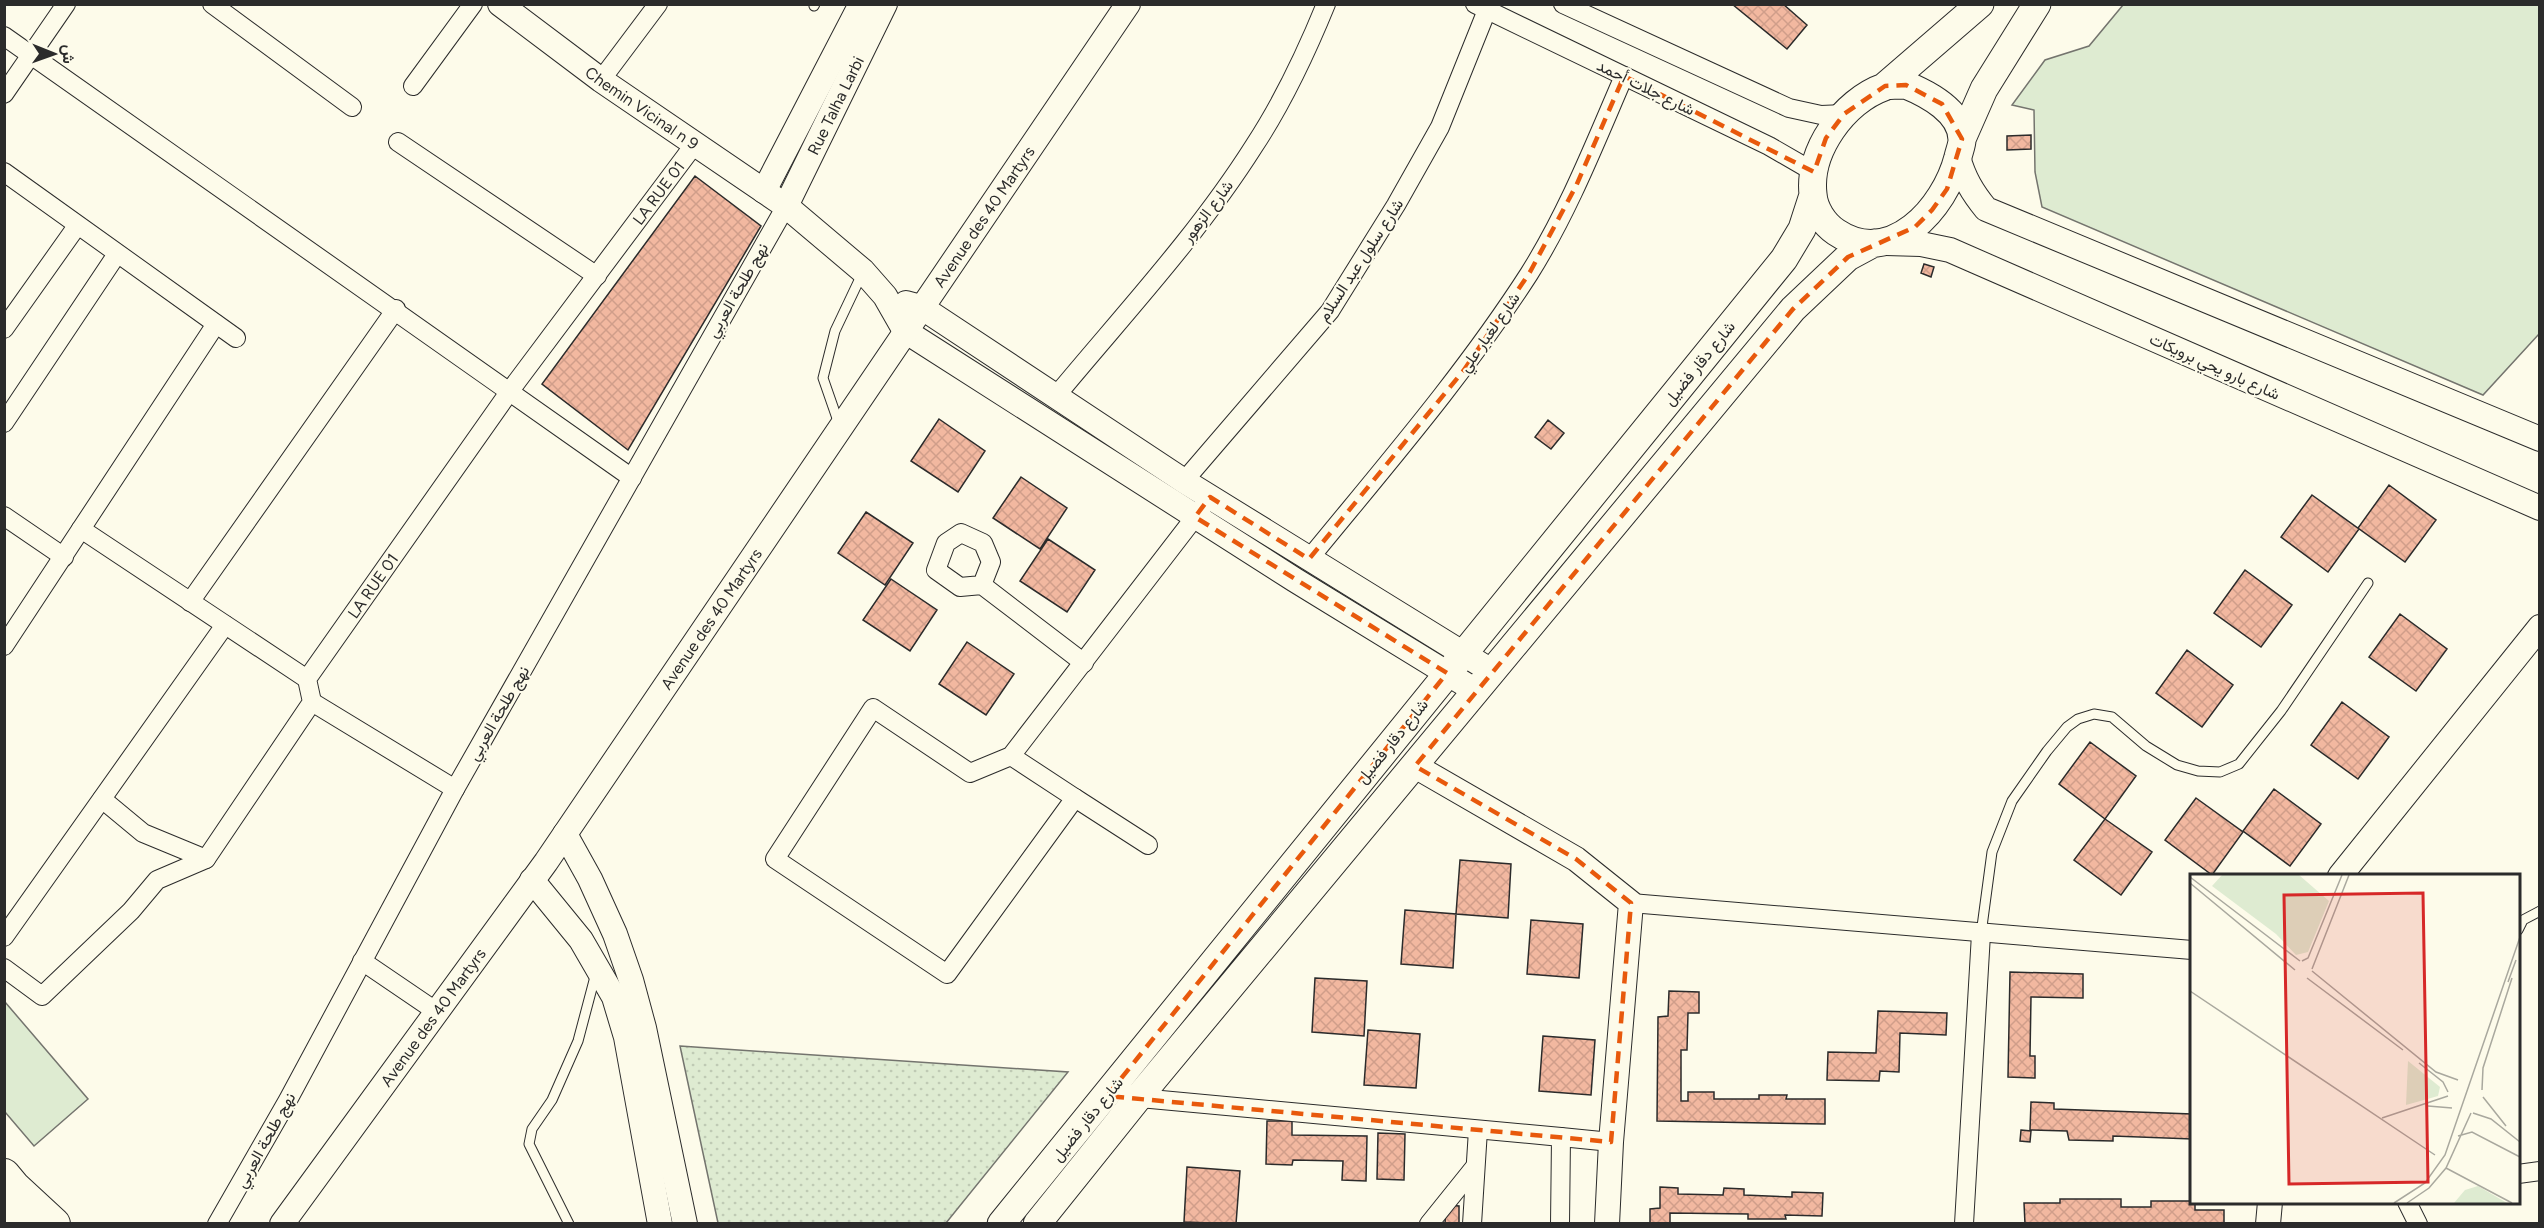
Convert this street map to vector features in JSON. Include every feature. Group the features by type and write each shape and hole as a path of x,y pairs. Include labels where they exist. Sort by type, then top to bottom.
{"highway":[{"path":"4,1175 54,1224"},
{"path":"4,1208 20,1224"}],"main road":[{"name":"Chemin Vicinal n 9","path":"500,4 694,146 786,206 863,271 885,296 905,331"},
{"path":"764,191 861,4"},
{"name":"Rue Talha Larbi","path":"786,206 885,4"},
{"name":"Avenue des 40 Martyrs","path":"282,1224 565,834 1128,4"},
{"path":"1980,4 1885,86 1844,114 1826,138 1813,184 1827,225 1843,236 1862,243 1880,243 1915,227 1932,210 1947,189 1960,148 1984,89 2037,4"},
{"path":"1885,86 1906,86 1923,92 1942,104 1954,118 1964,179 1986,209 2540,439"},
{"name":"شارع دقار فضيل","path":"1001,1224 1784,258 1802,229 1813,184"},
{"name":"شارع دقار فضيل","path":"1037,1224 1138,1098 1793,309 1824,277 1848,257 1880,243"},
{"name":"شارع بارو يحي برويكات","path":"1880,243 1922,244 1950,250 2540,508"},
{"path":"885,296 921,307 1210,498 1308,559 1484,682"},
{"path":"905,331 1195,517 1455,663"},
{"path":"2342,874 2540,627"},
{"path":"1415,766 1576,859 1630,903 1611,1142 1607,1224"},
{"path":"565,834 590,879 615,934 644,1028 656,1141 660,1224"},
{"path":"532,880 581,940 598,965 614,997 656,1141 685,1224"},
{"path":"2268,1224 2270,1204"}],"street":[{"path":"4,94 66,4"},
{"path":"212,4 352,107"},
{"path":"413,86 473,4"},
{"path":"601,80 658,4"},
{"name":"شارع الزهور","path":"1056,396 1194,230 1255,146 1296,71 1326,4"},
{"path":"1563,4 1789,108 1821,115 1844,114"},
{"name":"شارع جلات أحمد","path":"1481,7 1769,146 1813,184"},
{"name":"شارع سلول عبد السلام","path":"1184,481 1330,311 1396,205 1440,127 1481,7"},
{"path":"4,36 396,309 632,478"},
{"name":"شارع لغبار علي","path":"1308,559 1464,370 1530,272 1576,186 1624,76"},
{"path":"398,142 597,276"},
{"name":"LA RUE 01","path":"306,679 510,391 694,146"},
{"path":"4,172 236,338"},
{"name":"نهج طلحة العربي","path":"217,1224 288,1100 455,789 632,478 721,316 786,206"},
{"path":"4,329 77,226"},
{"path":"4,423 117,254"},
{"path":"190,602 396,309"},
{"path":"4,646 216,324"},
{"path":"1075,798 947,974 775,860 873,708 970,773 1011,756 1210,498"},
{"path":"4,516 64,556"},
{"path":"81,529 306,679 312,702 455,789"},
{"path":"982,585 1084,663"},
{"path":"4,937 225,625"},
{"path":"4,968 42,996 131,912 157,880 206,859 312,702"},
{"path":"1011,756 1148,845"},
{"path":"102,799 143,833 206,859"},
{"path":"1630,903 2190,950"},
{"path":"1964,1224 1981,934"},
{"path":"362,961 436,1012"},
{"path":"1107,1096 1611,1142"},
{"path":"1472,1224 1478,1130"},
{"path":"1560,1224 1561,1137"},
{"path":"1429,1224 1474,1168"},
{"path":"2520,1173 2540,1171"},
{"path":"2408,1204 2418,1224"}],"lane":[{"path":"840,428 823,378 835,331 863,271"},
{"path":"1981,934 1992,852 2012,801 2067,727 2078,719 2094,714 2112,717 2146,746 2177,765 2198,771 2220,772 2239,764 2281,711 2368,583"},
{"path":"2520,926 2523,920 2540,911"},
{"path":"570,1224 529,1144 532,1129 552,1100 578,1041 598,965"}],"highlighted area":[{"path":"1624,76 1814,172 1826,138 1844,114 1885,86 1906,85 1942,104 1962,139 1947,189 1932,210 1915,227 1848,257 1793,309 1415,766 1576,859 1631,903 1611,1142 1107,1096 1447,673 1195,517 1210,497 1309,559 1464,370 1530,272 1576,186"}],"green space":[{"path":"2123,5 2539,5 2539,334 2483,395 2042,207 2035,172 2034,110 2012,105 2045,60 2089,46"},
{"path":"5,1002 88,1099 34,1146 5,1112"},
{"path":"680,1046 1068,1072 946,1223 718,1223"}],"building":[{"path":"1732,4 1783,4 1807,25 1787,49"},
{"path":"2031,135 2031,149 2007,150 2007,136"},
{"path":"695,176 761,226 628,450 542,384"},
{"path":"1924,264 1934,267 1931,277 1921,273"},
{"path":"939,419 985,451 958,492 911,461"},
{"path":"1548,420 1564,433 1551,449 1535,437"},
{"path":"1021,477 1067,508 1040,549 993,518"},
{"path":"2389,485 2436,520 2405,562 2358,528"},
{"path":"2312,495 2359,529 2328,572 2281,537"},
{"path":"866,512 913,543 885,585 838,553"},
{"path":"1048,539 1095,570 1067,612 1020,581"},
{"path":"2245,570 2292,605 2261,647 2214,613"},
{"path":"891,579 937,610 910,651 863,620"},
{"path":"2400,614 2447,649 2416,691 2369,657"},
{"path":"967,642 1014,674 986,715 939,684"},
{"path":"2187,650 2233,685 2202,727 2156,693"},
{"path":"2342,702 2389,737 2358,779 2311,745"},
{"path":"2090,742 2136,776 2105,819 2059,784"},
{"path":"2274,789 2321,824 2290,866 2243,831"},
{"path":"2196,798 2243,832 2213,874 2165,840"},
{"path":"2105,819 2152,852 2121,895 2074,860"},
{"path":"1460,860 1511,864 1508,918 1456,914"},
{"path":"1405,910 1456,914 1453,968 1401,964"},
{"path":"1531,920 1583,924 1579,978 1527,974"},
{"path":"2010,972 2083,974 2083,998 2031,997 2030,1056 2035,1056 2035,1078 2008,1077"},
{"path":"1315,978 1367,981 1364,1036 1312,1032"},
{"path":"1669,991 1699,992 1699,1013 1688,1013 1687,1050 1681,1050 1681,1101 1688,1101 1688,1092 1714,1092 1714,1099 1759,1099 1759,1095 1787,1095 1786,1099 1825,1099 1825,1124 1657,1121 1658,1017 1668,1016"},
{"path":"1878,1011 1947,1013 1946,1035 1900,1033 1899,1072 1880,1071 1879,1081 1827,1080 1828,1052 1876,1053"},
{"path":"1368,1030 1420,1034 1416,1088 1364,1085"},
{"path":"1543,1036 1595,1040 1591,1095 1539,1091"},
{"path":"2031,1102 2054,1103 2054,1109 2190,1114 2190,1139 2113,1136 2113,1141 2069,1140 2067,1131 2030,1130"},
{"path":"1267,1121 1292,1121 1292,1135 1367,1136 1366,1181 1342,1180 1343,1161 1293,1160 1292,1165 1266,1164"},
{"path":"2021,1130 2031,1131 2030,1142 2020,1141"},
{"path":"1378,1133 1405,1134 1404,1180 1377,1179"},
{"path":"1187,1167 1240,1171 1236,1224 1184,1222"},
{"path":"1660,1187 1678,1188 1678,1194 1723,1195 1724,1188 1744,1189 1744,1195 1792,1197 1792,1192 1823,1193 1822,1216 1785,1215 1786,1219 1748,1219 1748,1214 1670,1213 1670,1224 1650,1224 1650,1209 1660,1208"},
{"path":"2060,1199 2121,1199 2121,1207 2151,1207 2151,1201 2190,1201 2190,1204 2195,1204 2195,1210 2224,1210 2224,1224 2025,1224 2024,1203 2060,1203"},
{"path":"1446,1205 1459,1206 1459,1224 1445,1224"}]}
